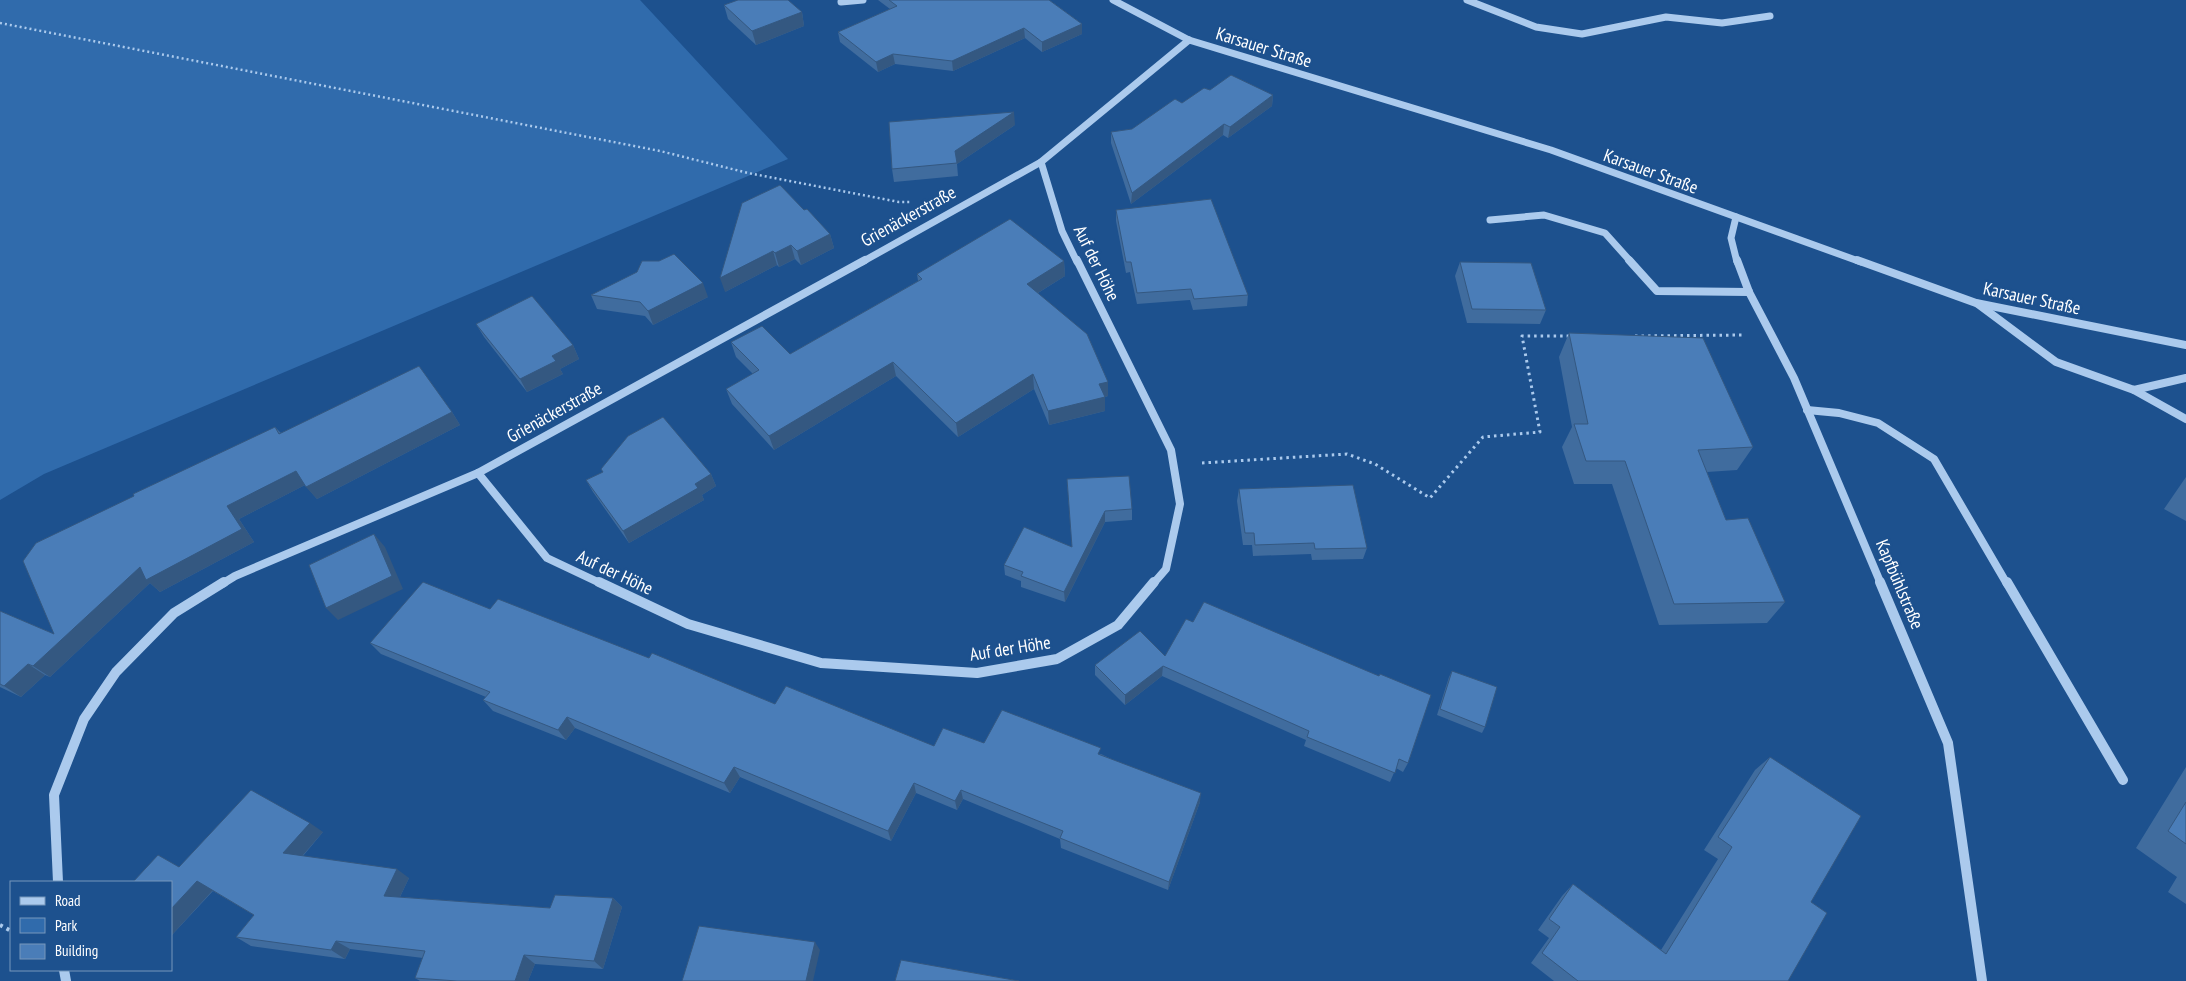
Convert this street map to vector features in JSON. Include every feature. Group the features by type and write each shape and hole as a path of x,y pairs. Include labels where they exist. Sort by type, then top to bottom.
{"street":[{"path":"841,2 863,0"},
{"name":"Karsauer Straße","path":"1113,0 1189,40 1551,150 1976,303 2186,345"},
{"path":"1468,0 1536,27 1582,34 1666,18 1722,23 1770,16"},
{"name":"Grienäckerstraße","path":"58,881 54,795 84,719 116,672 174,613 235,576 478,473 958,209 1041,162 1189,40"},
{"name":"Auf der Höhe","path":"478,473 547,558 688,624 821,663 978,673 1057,659 1118,625 1166,569 1180,504 1171,450 1062,231 1041,162"},
{"path":"1490,220 1544,215 1605,233 1657,292 1749,292"},
{"name":"Kapfbühlstraße","path":"1736,218 1731,238 1732,247 1749,292 1794,378 1948,743 1982,981"},
{"path":"1976,303 2056,362 2134,390 2186,419"},
{"path":"2134,390 2186,378"},
{"path":"1807,410 1839,413 1878,423 1934,459 2122,780"}],"path":[{"path":"0,23 660,151 767,176 900,202 942,202 958,209"},
{"path":"1632,336 1772,335"},
{"path":"1174,465 1347,454 1375,464 1430,498 1483,437 1540,432 1522,336 1582,336"}],"green space":[{"path":"0,0 640,0 788,159 44,474 0,500"}],"building":[{"path":"738,0 788,0 802,12 752,31 724,5"},
{"path":"889,0 1049,0 1082,24 1042,42 1024,28 952,61 893,54 876,62 838,32 897,6"},
{"path":"1231,75 1273,95 1230,127 1224,124 1132,193 1111,132 1132,129 1175,99 1182,103 1204,88 1210,90"},
{"path":"1014,112 955,151 957,163 892,169 889,122"},
{"path":"780,185 804,210 807,209 830,234 797,251 791,245 775,253 773,251 720,278 742,203"},
{"path":"1211,199 1248,295 1194,299 1191,289 1137,293 1131,262 1126,262 1116,210"},
{"path":"1010,219 1064,261 1027,284 1087,334 1108,382 1099,384 1105,397 1048,411 1033,374 956,423 893,362 769,436 726,389 759,370 731,342 762,326 790,354 922,279 917,274"},
{"path":"674,254 703,283 648,311 640,302 591,295 637,272 642,261 659,261"},
{"path":"1460,262 1531,263 1546,310 1472,309"},
{"path":"532,296 573,345 552,356 556,361 520,379 476,324"},
{"path":"1569,333 1703,338 1753,447 1698,450 1726,520 1748,518 1785,602 1674,604 1625,461 1586,461 1574,424 1588,424"},
{"path":"419,366 452,412 306,487 296,471 227,506 242,529 146,580 140,567 33,666 28,664 4,686 0,684 0,611 54,634 23,561 36,543 134,496 133,494 275,427 279,434"},
{"path":"663,417 711,474 695,484 698,488 623,531 586,480 603,472 601,469 628,436"},
{"path":"1129,476 1132,509 1105,511 1064,592 1021,576 1023,572 1004,565 1024,527 1072,547 1067,479"},
{"path":"1353,485 1367,548 1315,549 1314,543 1255,545 1254,533 1245,533 1239,489"},
{"path":"374,534 392,576 326,608 309,565"},
{"path":"423,582 490,609 498,599 649,658 652,653 775,704 786,686 934,746 943,728 984,743 1002,710 1101,748 1098,754 1201,793 1169,882 1060,838 1063,831 961,790 955,801 914,783 888,831 734,767 724,783 567,717 558,730 483,700 490,692 370,643"},
{"path":"1204,602 1379,676 1380,674 1431,695 1408,763 1399,759 1395,773 1307,737 1309,731 1163,666 1125,695 1095,665 1140,631 1165,656 1186,619 1193,622"},
{"path":"1452,671 1497,687 1485,727 1440,709"},
{"path":"1770,757 1861,816 1811,902 1827,913 1788,981 1578,981 1542,953 1560,927 1549,919 1573,884 1666,954 1732,847 1718,837"},
{"path":"251,790 310,823 283,853 397,869 384,896 550,908 555,895 613,898 594,961 524,955 515,981 457,981 415,978 425,951 336,941 331,950 236,937 254,915 197,881 172,908 172,881 134,881 158,855 179,867"},
{"path":"2186,802 2186,844 2168,831"},
{"path":"699,926 815,942 806,981 682,981"},
{"path":"901,960 1019,981 895,981"}]}
